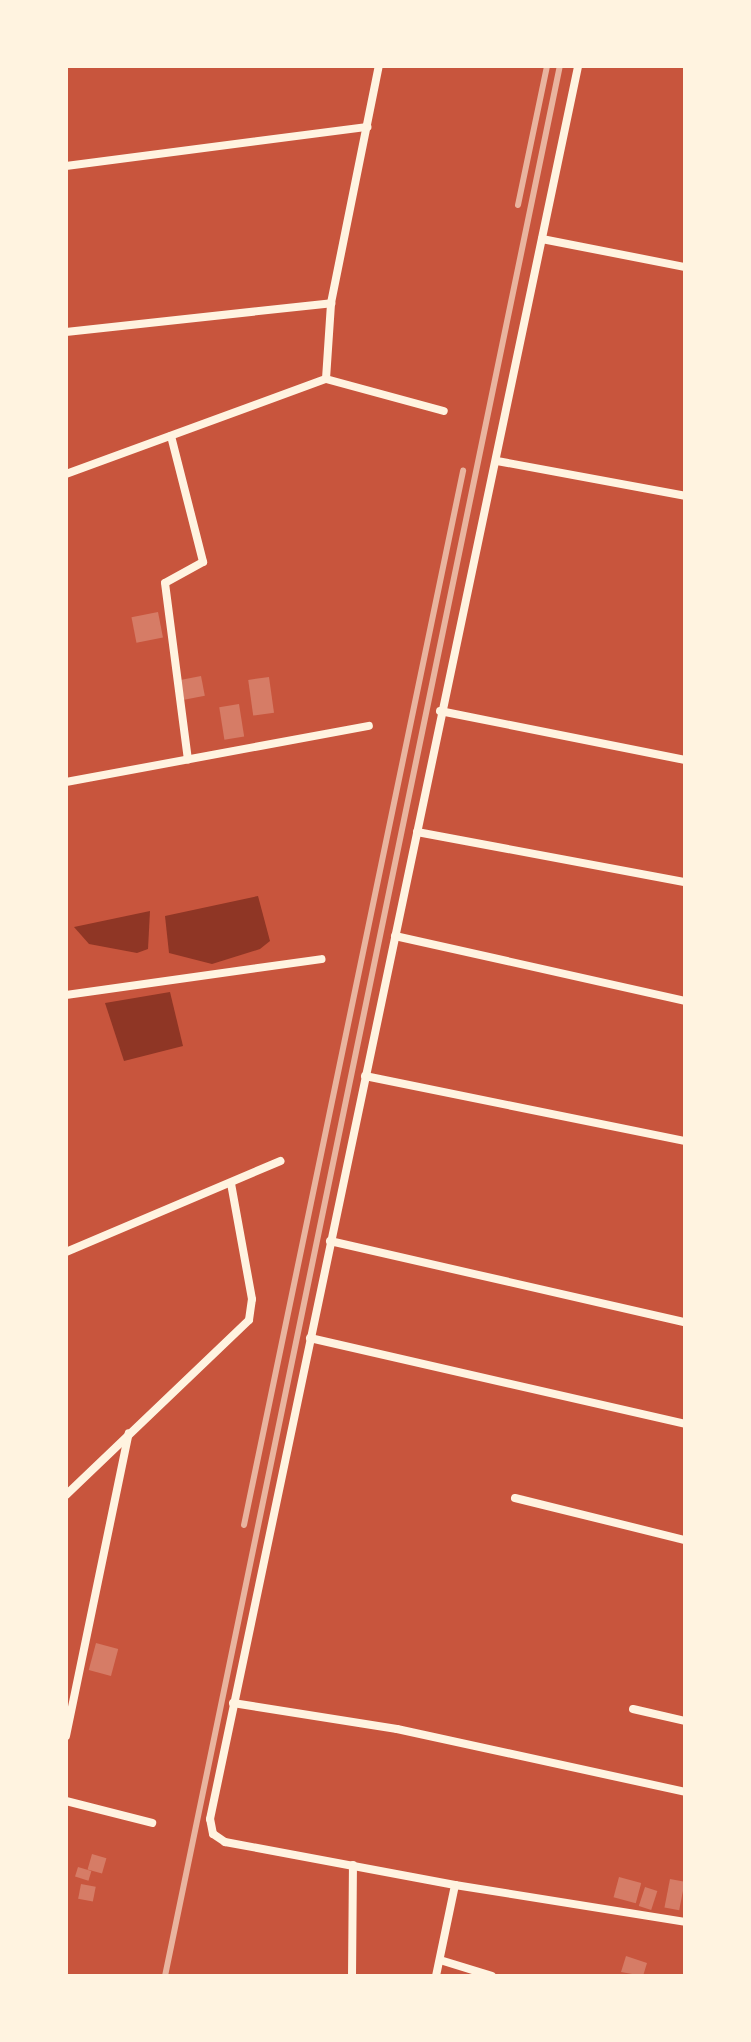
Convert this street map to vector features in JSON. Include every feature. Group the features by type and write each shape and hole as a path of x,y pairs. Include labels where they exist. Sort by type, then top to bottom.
{"street":[{"path":"326,379 331,303 379,66"},
{"path":"578,66 233,1703 213,1834 455,1885 685,1922"},
{"path":"66,166 367,127"},
{"path":"542,239 685,267"},
{"path":"66,332 331,303"},
{"path":"66,474 326,379 444,411"},
{"path":"171,436 203,562 165,583 188,760"},
{"path":"497,461 685,496"},
{"path":"440,711 685,760"},
{"path":"66,782 369,726"},
{"path":"417,832 685,882"},
{"path":"395,936 685,1001"},
{"path":"66,995 321,959"},
{"path":"365,1076 685,1141"},
{"path":"66,1252 280,1161"},
{"path":"66,1495 249,1320 252,1299 231,1183"},
{"path":"330,1241 685,1322"},
{"path":"310,1338 685,1424"},
{"path":"66,1736 129,1432"},
{"path":"515,1498 685,1540"},
{"path":"233,1703 397,1729 685,1792"},
{"path":"633,1709 685,1721"},
{"path":"66,1801 152,1823"},
{"path":"352,1976 353,1865"},
{"path":"436,1976 455,1885"},
{"path":"440,1960 492,1976"}],"shaded area":[{"path":"258,896 270,941 260,949 212,964 169,953 165,916"},
{"path":"150,911 148,949 137,953 89,944 74,927"},
{"path":"170,992 183,1046 124,1061 105,1003"}],"building":[{"path":"158,612 163,638 136,643 131,617"},
{"path":"201,676 205,696 184,700 180,680"},
{"path":"269,677 274,713 253,716 248,680"},
{"path":"239,704 244,737 224,740 219,707"},
{"path":"96,1643 118,1649 111,1676 89,1670"},
{"path":"92,1854 106,1858 102,1874 88,1869"},
{"path":"78,1867 91,1871 88,1881 75,1877"},
{"path":"619,1877 641,1883 636,1903 614,1897"},
{"path":"670,1879 685,1882 679,1910 664,1907"},
{"path":"81,1884 96,1887 93,1902 78,1899"},
{"path":"645,1887 657,1891 651,1910 639,1906"},
{"path":"626,1956 647,1963 643,1976 621,1972"}],"railway":[{"path":"518,205 547,66"},
{"path":"165,1976 560,66"},
{"path":"244,1525 463,471"}]}
